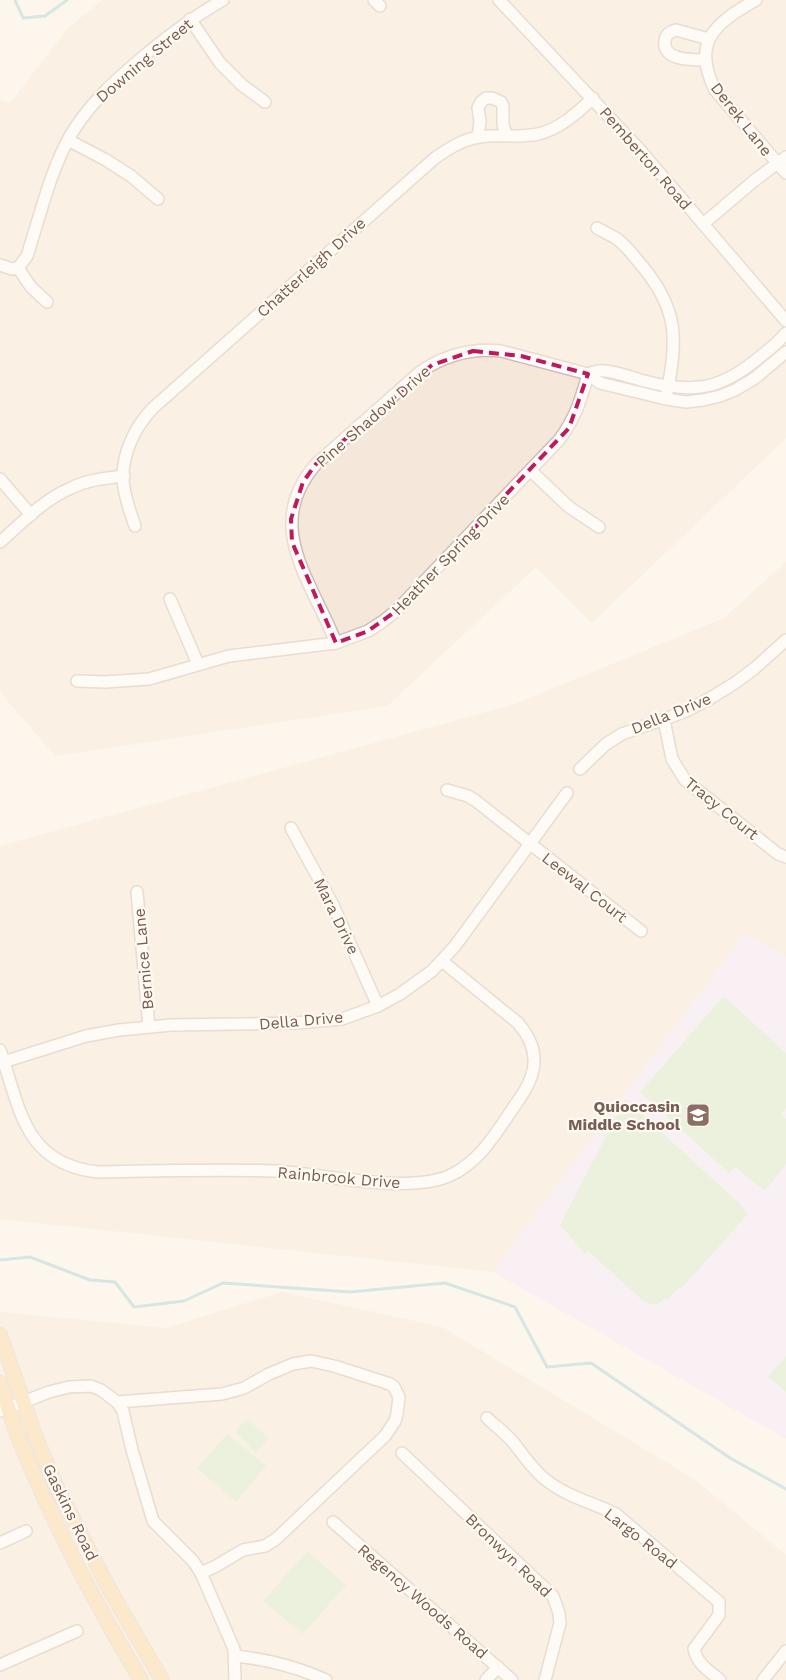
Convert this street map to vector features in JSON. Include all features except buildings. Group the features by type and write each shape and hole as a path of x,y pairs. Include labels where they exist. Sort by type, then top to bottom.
{"main road":[{"name":"Gaskins Road","path":"0,1335 35,1436 56,1486 112,1594 162,1680"},
{"name":"Gaskins Road","path":"0,1383 4,1409 54,1517 98,1606 141,1680"}],"street":[{"name":"Downing Street","path":"18,268 27,256 56,166 68,140 91,105 112,83 164,38 223,0"},
{"name":"Pemberton Road","path":"499,0 640,150 786,321"},
{"path":"709,39 676,30 667,34 664,41 665,48 670,55 687,60 706,60 709,39 719,25 729,16 756,0"},
{"path":"190,20 220,63 242,85 264,102"},
{"name":"Derek Lane","path":"706,60 715,90 782,160 786,173"},
{"path":"478,137 480,120 478,108 486,98 492,98 501,102 506,136"},
{"name":"Chatterleigh Drive","path":"135,526 128,503 124,476 128,449 132,437 152,408 434,158 450,148 478,137 539,134 571,118 593,98"},
{"path":"68,140 131,176 158,199"},
{"path":"703,224 782,160"},
{"path":"597,228 620,241 632,254 656,284 667,304 672,323 674,343 666,399"},
{"path":"0,264 12,269 18,268 31,287 47,302"},
{"name":"Pine Shadow Drive","path":"588,374 599,370 668,387 702,388 727,379 749,366 778,342 786,332"},
{"name":"Pine Shadow Drive","path":"336,643 292,542 291,519 295,500 303,482 316,464 420,372 453,355 473,351 501,351 588,374 600,383 686,402 703,400 728,393 755,378 786,352"},
{"name":"Heather Spring Drive","path":"77,682 149,679 229,656 336,643 368,631 396,611 559,440 569,428 577,412 588,374"},
{"path":"530,470 569,507 599,527"},
{"path":"0,542 54,497 70,488 99,479 124,476"},
{"path":"0,479 31,515"},
{"path":"170,599 198,664"},
{"name":"Della Drive","path":"580,769 606,744 622,734 664,720 703,702 735,683 786,640"},
{"name":"Tracy Court","path":"664,720 672,759 685,780 778,854 786,857"},
{"name":"Leewal Court","path":"447,790 468,796 641,930"},
{"name":"Della Drive","path":"2,1062 86,1036 119,1030 172,1025 317,1022 342,1019 378,1006 414,985 442,961 455,946 566,793"},
{"name":"Mara Drive","path":"290,828 333,905 378,1006"},
{"name":"Bernice Lane","path":"137,892 149,1027"},
{"name":"Rainbrook Drive","path":"0,1050 2,1062 19,1111 34,1140 47,1153 75,1168 98,1172 279,1172 362,1181 430,1182 451,1175 476,1157 525,1092 532,1079 535,1064 530,1040 518,1023 442,961"},
{"path":"117,1402 222,1394 244,1388 269,1374 293,1364 311,1361 320,1362 390,1384 397,1391 399,1396 398,1414 385,1436 276,1539 265,1546 243,1550 201,1573"},
{"path":"4,1409 48,1392 69,1387 91,1386 101,1390 117,1402 123,1411 132,1450 153,1521 193,1561 201,1573 234,1649 235,1680"},
{"name":"Largo Road","path":"487,1418 511,1441 530,1465 546,1480 575,1496 616,1514 719,1602 719,1615 694,1649 696,1657 701,1664 720,1680"},
{"name":"Bronwyn Road","path":"402,1454 553,1596 559,1613 560,1623 545,1680"},
{"name":"Regency Woods Road","path":"333,1522 512,1680"},
{"path":"0,1543 26,1531"},
{"path":"0,1665 77,1631"},
{"path":"763,1680 786,1651"},
{"path":"235,1656 260,1658 326,1680"},
{"path":"486,1680 498,1667"}],"highlighted area":[{"path":"473,351 521,356 588,374 569,428 396,611 368,631 336,643 292,542 291,519 303,482 316,464 432,365"}],"shaded area":[{"path":"103,0 786,0 786,438 592,623 536,567 387,706 55,756 0,692 0,100 10,103 69,27"},
{"path":"786,562 786,958 745,933 493,1272 0,1219 0,846 515,704 724,618"},
{"name":"Quioccasin Middle School","path":"745,933 786,958 786,1439 493,1272"},
{"path":"282,1292 442,1327 694,1479 786,1555 786,1680 0,1680 0,1312 166,1328"}],"green space":[{"path":"726,998 786,1053 786,1108 781,1115 786,1119 786,1164 765,1191 735,1167 729,1173 640,1092 721,999"},
{"path":"625,1099 739,1203 748,1214 681,1289 679,1287 668,1300 665,1298 660,1303 655,1304 643,1301 588,1251 585,1254 560,1225"},
{"path":"786,1356 786,1392 768,1377"},
{"path":"246,1419 269,1438 256,1453 235,1432"},
{"path":"227,1434 266,1466 236,1502 197,1468"},
{"path":"307,1551 346,1585 303,1634 263,1601"}],"waterway":[{"path":"15,0 23,18 45,16 67,0"},
{"path":"0,1260 30,1257 90,1280 115,1282 134,1307 184,1301 223,1283 350,1292 445,1283 515,1307 547,1367 591,1363 730,1458 786,1489"}],"place":[{"name":"Quioccasin Middle School","path":"698,1115"}]}
